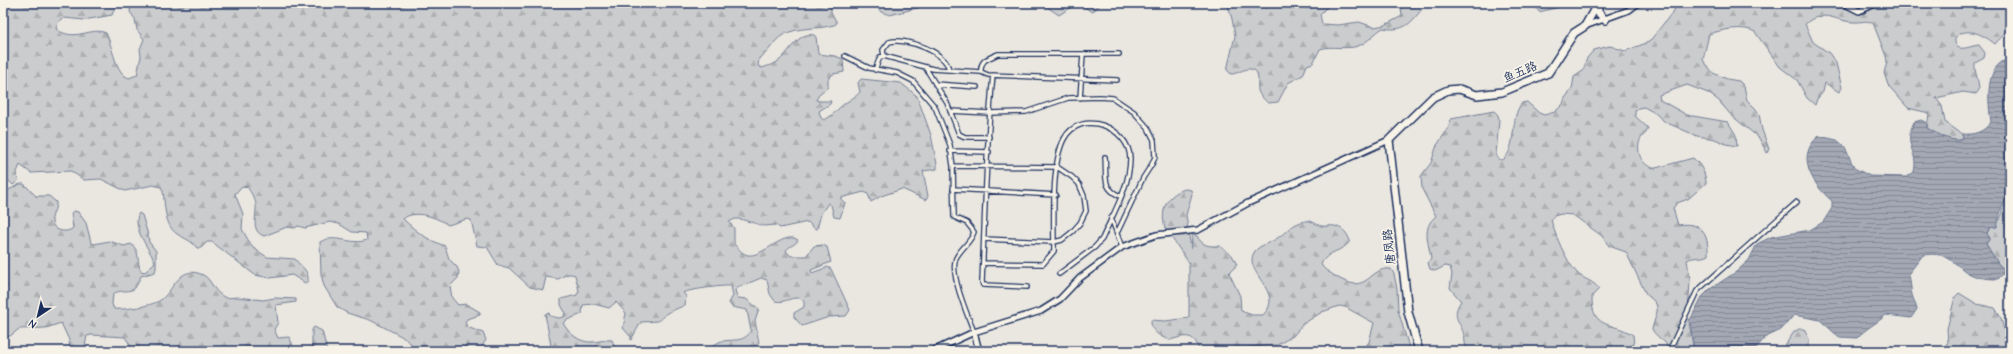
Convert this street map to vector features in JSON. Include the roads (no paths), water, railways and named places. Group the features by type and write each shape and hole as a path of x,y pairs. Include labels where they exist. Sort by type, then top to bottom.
{"highway":[{"path":"1598,4 1598,12 1605,20"},
{"name":"鱼五路","path":"1389,140 1433,97 1448,90 1459,89 1477,94 1502,92 1548,73 1574,34 1585,26 1598,4"},
{"name":"唐凤路","path":"1389,140 1408,312 1419,351"}],"street":[{"path":"1585,26 1629,10 1638,3"},
{"path":"1843,3 1859,11 1877,3"},
{"path":"884,56 884,50 889,42 905,42 920,46 945,60 949,70"},
{"path":"980,72 980,65 982,61 998,54 1119,54"},
{"path":"1080,98 1083,54"},
{"path":"845,56 876,70 898,73 913,81 935,107 950,151 953,166 954,217 967,223 974,232 956,259 954,266 960,295 974,332 979,351"},
{"path":"876,70 880,57 884,56 925,67 980,72 993,75 1116,80"},
{"path":"925,67 950,111 959,134 965,137 989,137"},
{"path":"993,75 989,113 983,285 1027,286"},
{"path":"935,84 977,87"},
{"path":"950,111 989,113 1026,112 1068,98 1113,98 1134,112 1148,128 1154,140 1156,150 1152,164 1143,178 1118,232"},
{"path":"983,263 1043,264 1054,251 1057,167 1064,139 1074,128 1087,124 1101,125 1119,134 1129,148 1128,178 1102,239 1095,247 1059,274"},
{"path":"933,351 974,332 1041,311 1060,298 1080,278 1122,246 1156,235 1198,230 1248,203 1389,140"},
{"path":"950,151 988,152"},
{"path":"1105,157 1107,187 1111,192 1120,196"},
{"path":"953,166 1057,167 1079,184 1084,196 1086,211 1080,223 1062,240 1054,242 984,239"},
{"path":"953,189 1056,195"},
{"path":"1669,351 1697,290 1797,202"},
{"path":"1112,218 1122,246"}]}
